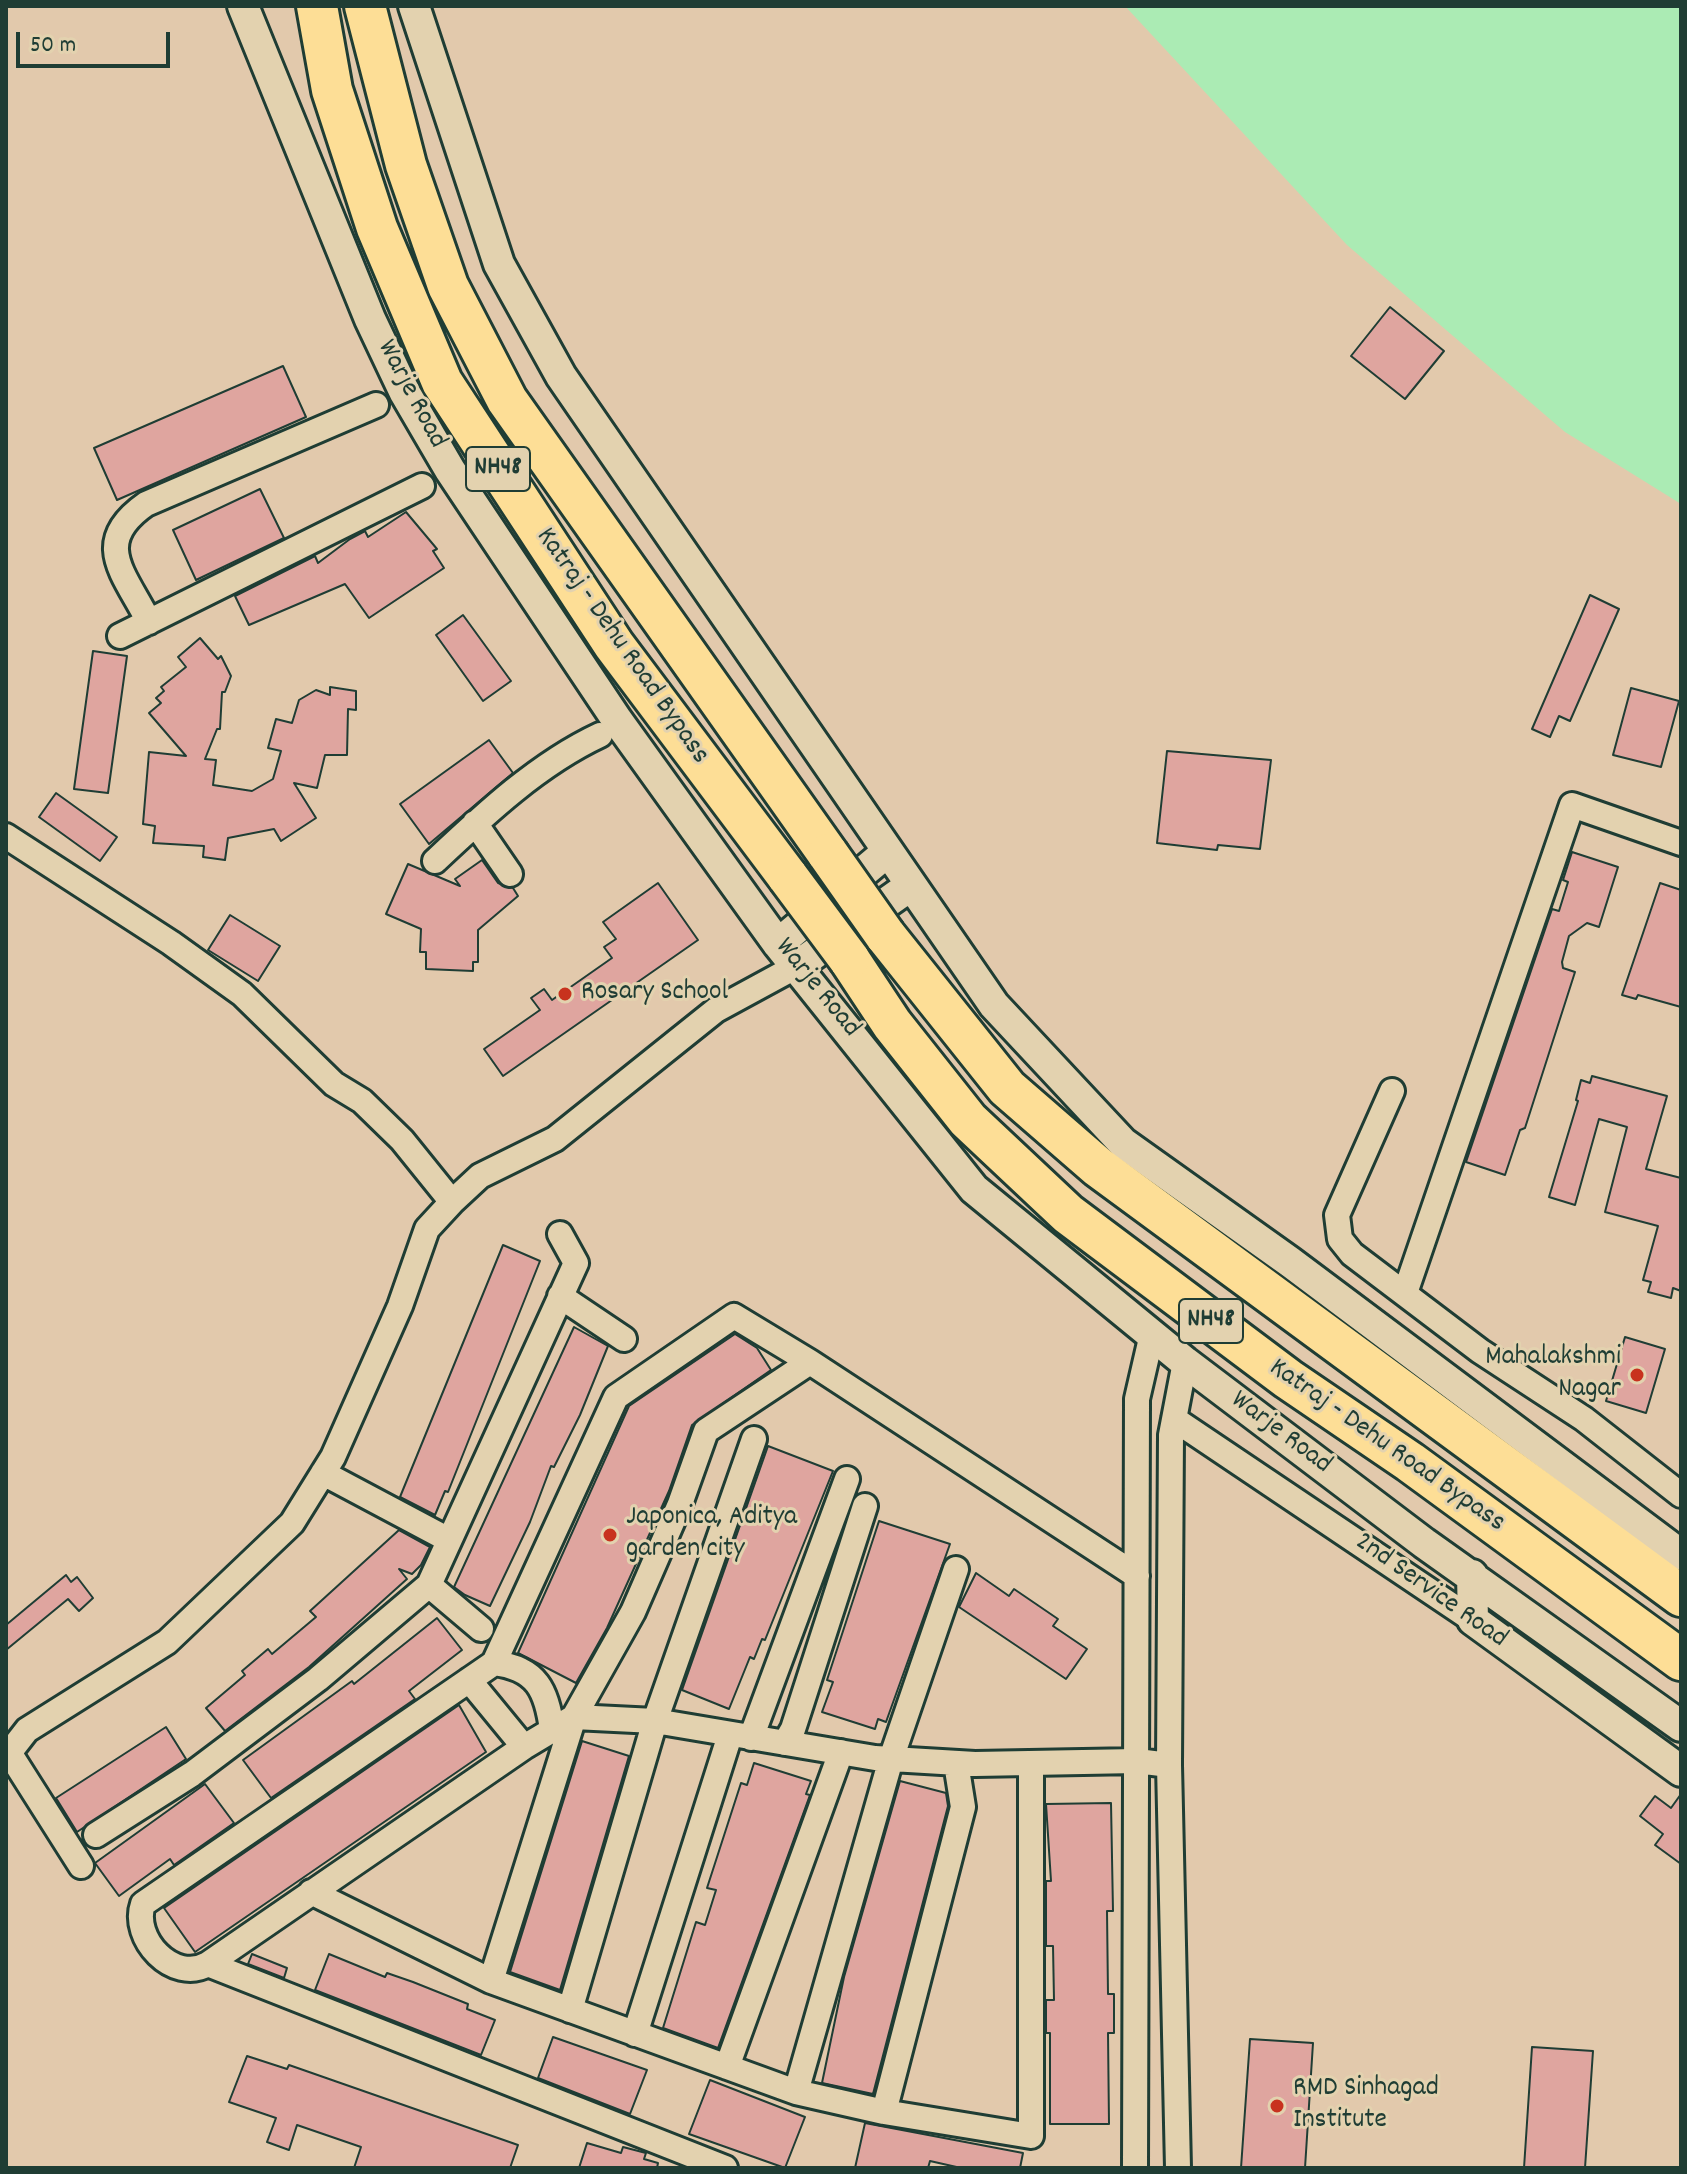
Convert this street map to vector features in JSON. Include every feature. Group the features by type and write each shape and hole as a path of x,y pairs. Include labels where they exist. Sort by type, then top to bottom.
{"highway":[{"name":"Katraj - Dehu Road Bypass","path":"317,6 332,90 372,214 442,382 614,645 849,959 892,1024 968,1120 1068,1214 1288,1379 1410,1462 1681,1660"},
{"name":"Katraj - Dehu Road Bypass","path":"365,6 406,165 448,286 507,400 885,935 1007,1088 1098,1167 1673,1577"}],"street":[{"name":"Warje Road","path":"243,6 370,319 405,393 450,470 617,720 788,955 974,1189 1185,1362 1681,1726"},
{"path":"414,6 499,264 554,363 994,1005 1123,1143 1290,1262 1673,1577"},
{"path":"149,622 114,553 115,533 126,517 146,504 376,405"},
{"path":"120,636 422,486"},
{"path":"435,861 475,823 564,752 600,735"},
{"path":"1405,1293 1572,805 1681,843"},
{"path":"475,823 510,874"},
{"path":"6,836 159,935 242,994 334,1084 362,1101 402,1140 452,1202"},
{"path":"788,955 887,852"},
{"path":"81,1866 8,1756 27,1730 167,1642 292,1523 323,1473 400,1306 427,1229 480,1176 555,1139 788,955 910,886"},
{"path":"1392,1091 1337,1215 1340,1239 1352,1254 1480,1351 1584,1419 1681,1495"},
{"path":"96,1835 217,1755 318,1679 429,1585 576,1263 560,1234"},
{"path":"560,1296 624,1339"},
{"path":"1127,1570 810,1362 734,1316 616,1397 494,1663 143,1904 141,1925 162,1961 189,1971 208,1964 524,1747 574,1717 655,1721 891,1759 956,1763 1137,1761 1169,1765"},
{"path":"1135,2168 1137,1761 1127,1570 1137,1399 1152,1334"},
{"path":"491,1981 574,1717 633,1612 680,1504 706,1431 810,1362"},
{"path":"1178,2168 1169,1765 1174,1419 1185,1362"},
{"name":"2nd Service Road","path":"1174,1419 1473,1620 1681,1771"},
{"path":"570,2010 655,1721 754,1439"},
{"path":"323,1473 449,1540"},
{"path":"635,2034 741,1736 847,1479"},
{"path":"785,1743 865,1506"},
{"path":"796,2092 891,1759 956,1569"},
{"path":"1472,1575 1473,1620"},
{"path":"429,1585 481,1629"},
{"path":"494,1663 516,1665 539,1683 549,1709 552,1730"},
{"path":"469,1680 524,1747"},
{"path":"727,2067 841,1752"},
{"path":"884,2112 963,1807 956,1763"},
{"path":"311,1892 491,1981 796,2092 884,2112 1031,2136 1031,1763"},
{"path":"208,1964 725,2168"}],"green space":[{"path":"1125,6 1681,6 1681,504 1565,432 1347,245"}],"building":[{"path":"1390,307 1444,351 1405,399 1351,356"},
{"path":"283,366 306,417 117,500 94,448"},
{"path":"260,489 284,538 196,580 173,530"},
{"path":"406,512 437,549 433,551 444,568 369,618 345,584 249,625 235,596 315,556 318,563 350,539 365,531 368,537"},
{"path":"1590,595 1619,609 1570,721 1559,716 1550,737 1532,729"},
{"path":"463,615 511,681 483,701 436,635"},
{"path":"200,638 218,659 221,656 231,676 225,692 222,692 220,729 217,729 205,759 216,760 213,785 252,791 273,779 281,751 268,748 276,719 292,723 299,700 316,690 330,695 330,687 356,691 356,710 348,709 347,755 325,755 317,788 294,783 316,818 281,841 274,829 228,838 225,860 203,857 204,846 153,843 155,826 143,824 149,752 186,756 149,713 161,703 156,698 164,691 161,687 186,667 178,657"},
{"path":"93,651 127,656 108,793 74,789"},
{"path":"1631,688 1679,701 1661,767 1613,755"},
{"path":"489,740 513,773 429,844 400,804"},
{"path":"1167,751 1271,760 1260,849 1218,845 1217,850 1157,843"},
{"path":"56,793 117,837 100,861 39,817"},
{"path":"1572,852 1618,867 1599,927 1587,923 1569,936 1563,968 1575,972 1525,1128 1520,1130 1505,1175 1466,1162 1552,909 1559,911 1568,882 1563,880"},
{"path":"482,860 498,883 513,888 518,896 478,930 478,962 473,962 473,971 426,969 426,952 420,952 421,929 386,914 408,864 460,886 455,879"},
{"name":"Rosary School","path":"658,883 698,940 503,1076 484,1049 540,1010 531,998 544,989 552,1000 612,958 604,947 616,939 603,922"},
{"path":"1660,883 1681,890 1681,1007 1638,995 1636,999 1622,995"},
{"path":"230,915 280,946 258,981 208,950"},
{"path":"1592,1076 1667,1096 1646,1169 1681,1178 1681,1291 1673,1288 1671,1298 1648,1292 1651,1282 1643,1280 1658,1226 1605,1212 1627,1127 1599,1119 1575,1205 1549,1197 1578,1101 1581,1080 1590,1083"},
{"path":"503,1245 540,1261 448,1492 445,1491 435,1515 400,1497"},
{"path":"574,1327 608,1346 580,1415 554,1467 551,1466 530,1522 490,1606 454,1587"},
{"name":"Japonica, Aditya garden city","path":"735,1334 757,1348 771,1370 692,1425 669,1491 607,1628 576,1683 518,1653 629,1406"},
{"name":"Mahalakshmi Nagar","path":"1625,1337 1665,1349 1646,1413 1606,1401"},
{"path":"768,1446 833,1471 765,1640 762,1639 754,1659 750,1657 729,1709 682,1690"},
{"path":"879,1521 950,1544 886,1722 878,1719 875,1729 822,1712 833,1682 827,1680"},
{"path":"399,1530 430,1547 421,1565 412,1574 399,1569 407,1579 309,1667 225,1731 206,1708 245,1675 242,1671 268,1649 272,1654 316,1617 310,1611"},
{"path":"976,1573 1009,1596 1014,1589 1058,1619 1053,1626 1087,1649 1066,1679 959,1607"},
{"path":"66,1575 71,1582 77,1577 93,1598 79,1611 68,1599 6,1650 6,1625"},
{"path":"437,1618 462,1650 409,1691 415,1699 271,1798 243,1760 352,1681 354,1684"},
{"path":"459,1705 486,1752 195,1952 164,1908"},
{"path":"166,1727 186,1759 77,1832 56,1798"},
{"path":"582,1741 629,1756 560,1990 510,1972"},
{"path":"754,1763 811,1781 806,1794 810,1795 718,2048 663,2028 696,1922 705,1925 716,1890 707,1888 741,1783 747,1785"},
{"path":"900,1781 946,1793 948,1806 873,2094 822,2083 844,1977"},
{"path":"205,1784 234,1823 174,1865 170,1859 119,1896 95,1863"},
{"path":"1681,1794 1681,1864 1655,1845 1663,1834 1640,1816 1655,1796 1671,1808"},
{"path":"1111,1803 1113,1911 1107,1911 1108,1994 1114,1994 1114,2033 1108,2033 1109,2124 1050,2124 1050,2033 1046,2033 1046,2000 1054,2000 1053,1946 1046,1946 1046,1881 1051,1881 1046,1804"},
{"path":"252,1954 287,1968 284,1978 248,1964"},
{"path":"329,1954 385,1977 387,1973 413,1982 468,2004 467,2009 495,2020 481,2055 315,1990"},
{"path":"553,2037 647,2070 630,2114 538,2078"},
{"name":"RMD Sinhagad Institute","path":"1250,2039 1313,2043 1305,2168 1241,2168"},
{"path":"1532,2047 1593,2051 1585,2168 1524,2168"},
{"path":"247,2056 287,2069 289,2065 518,2145 510,2168 354,2168 361,2147 297,2125 289,2150 267,2142 276,2118 229,2102"},
{"path":"710,2080 805,2117 785,2168 689,2134"},
{"path":"865,2123 1023,2153 1020,2168 961,2168 930,2161 928,2168 855,2168"},
{"path":"587,2143 621,2153 623,2147 646,2153 644,2159 658,2163 657,2168 579,2168"}],"place":[{"name":"Rosary School","path":"565,994"},
{"name":"Mahalakshmi Nagar","path":"1637,1375"},
{"name":"Japonica, Aditya garden city","path":"610,1535"},
{"name":"RMD Sinhagad Institute","path":"1277,2106"}]}
